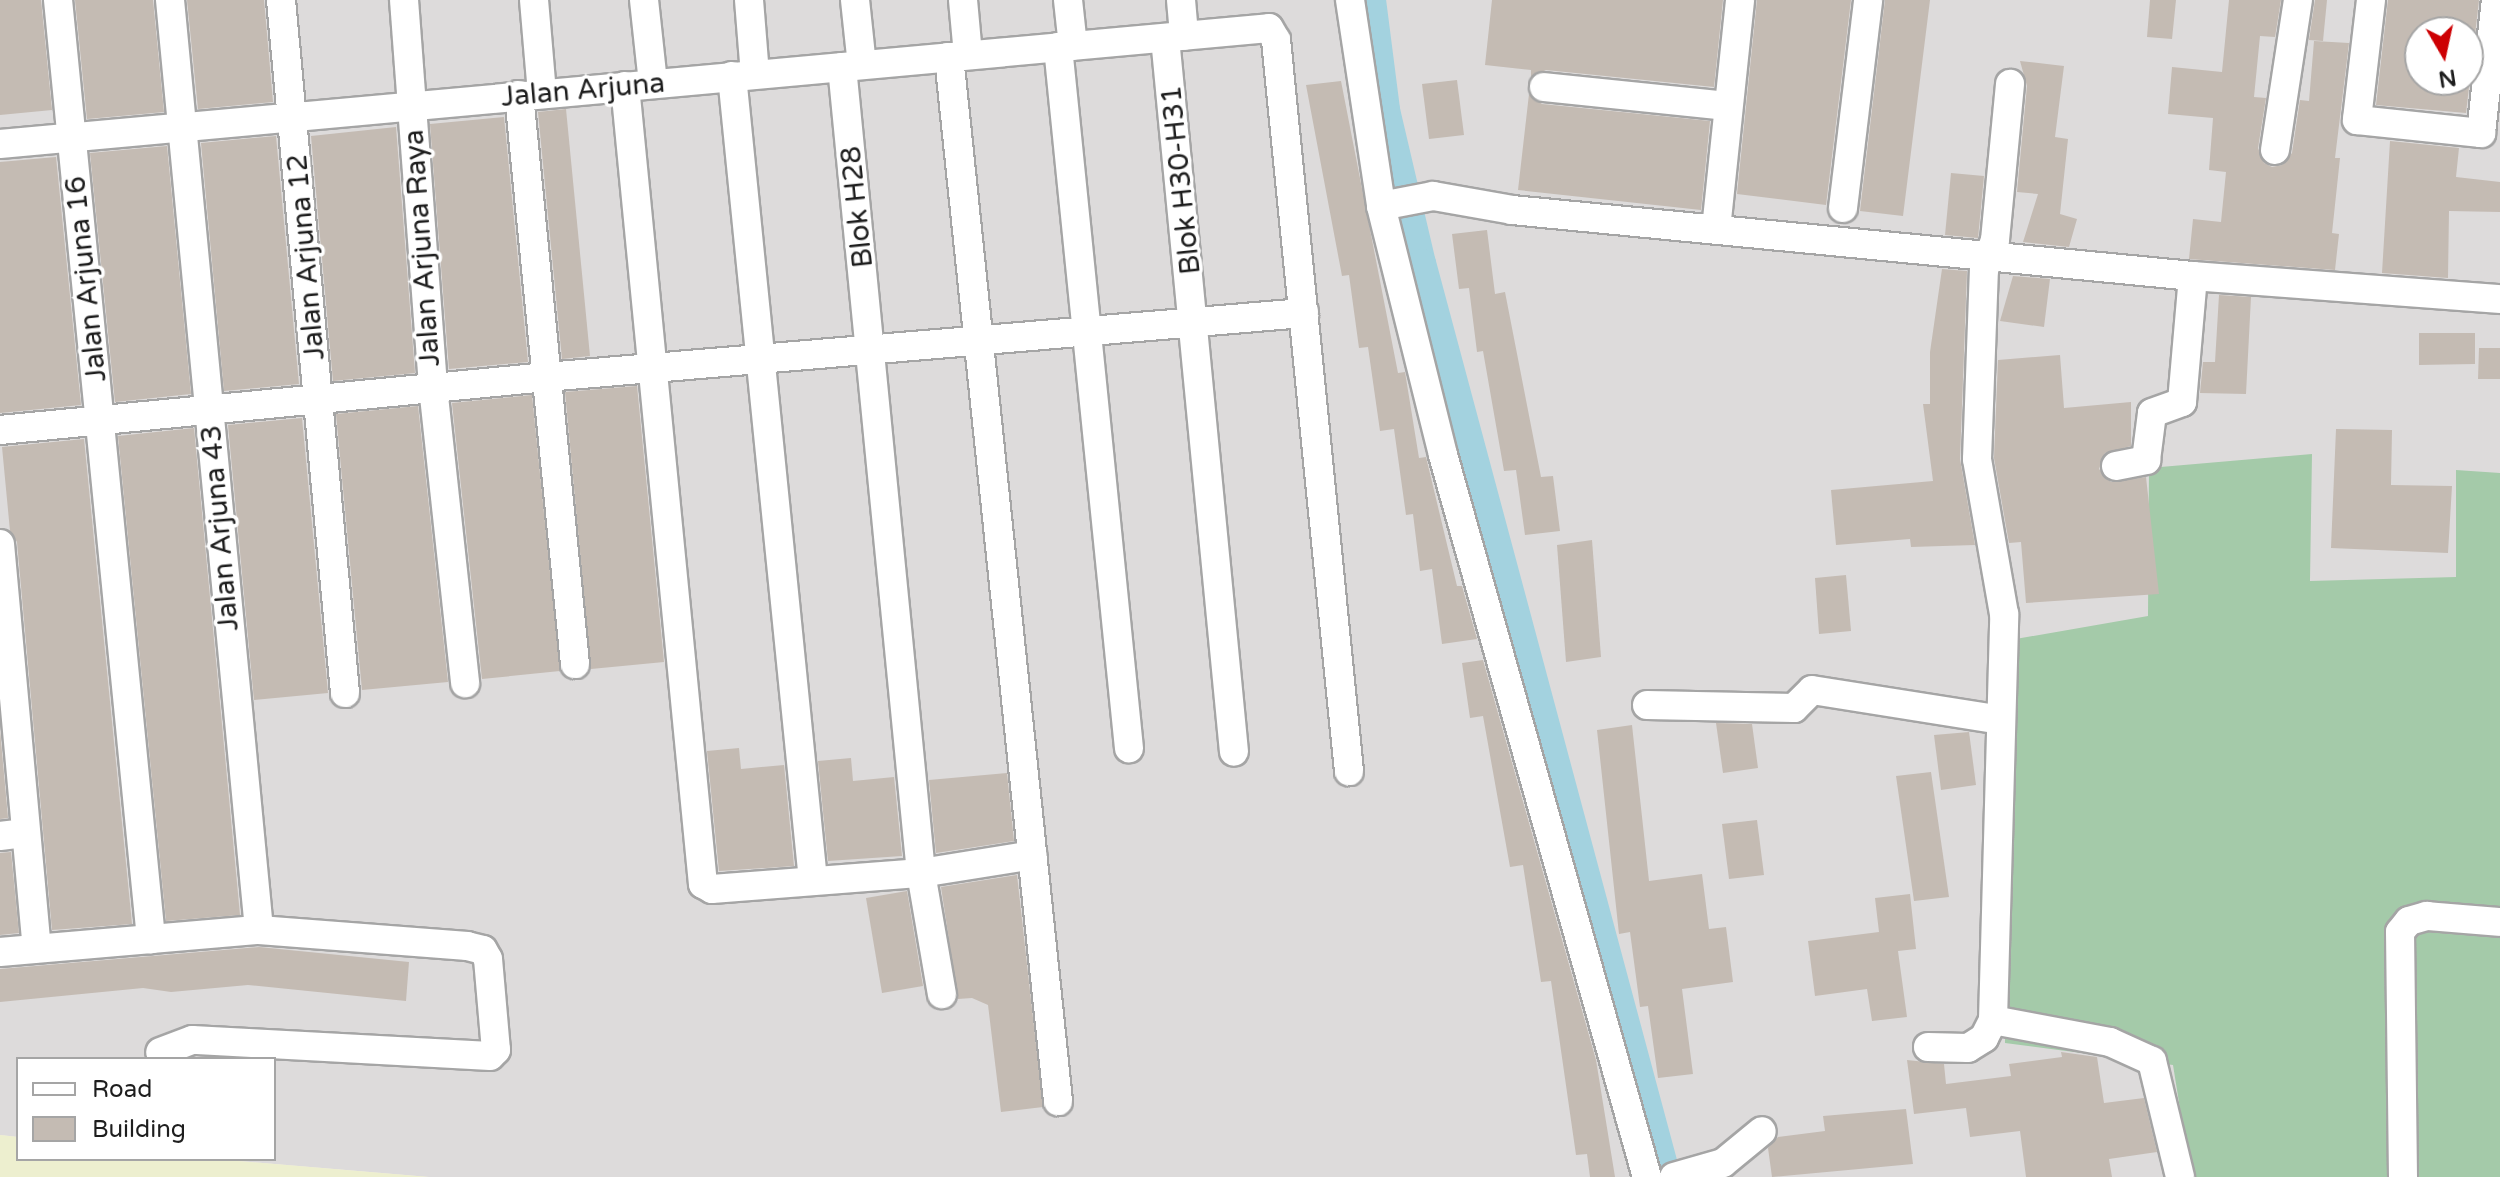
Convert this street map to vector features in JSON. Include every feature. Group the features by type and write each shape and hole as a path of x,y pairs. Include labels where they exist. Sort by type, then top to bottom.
{"street":[{"name":"Jalan Arjuna 16","path":"58,0 151,939"},
{"name":"Jalan Arjuna 43","path":"170,0 259,930"},
{"name":"Jalan Arjuna 12","path":"281,0 345,693"},
{"name":"Jalan Arjuna Raya","path":"404,0 433,387 465,683"},
{"path":"534,0 530,94 546,377 575,664"},
{"path":"644,0 639,84 656,368 703,884 712,889 921,873 1033,855"},
{"path":"749,0 743,75 761,359 813,881"},
{"name":"Blok H28","path":"855,0 852,66 873,348 921,873 942,994"},
{"path":"963,0 958,56 976,339 1058,1101"},
{"path":"1068,0 1065,46 1083,331 1129,748"},
{"name":"Blok H30-H31","path":"1181,0 1174,37 1234,752"},
{"path":"1350,0 1389,204 1443,455 1647,1177"},
{"path":"1716,229 1740,0"},
{"path":"1843,208 1868,0"},
{"path":"2275,150 2298,0"},
{"path":"2371,0 2357,120 2481,133 2496,0"},
{"name":"Jalan Arjuna","path":"0,144 293,116 412,109 530,94 1269,28 1274,33 1304,313"},
{"path":"1928,1047 1968,1048 1984,1038 1993,1020 2004,614 1977,459 1988,254 1995,240 2010,84"},
{"path":"1544,87 1728,106"},
{"path":"1389,204 1425,198 1512,210 2193,276 2500,299"},
{"path":"2116,466 2146,460 2152,413 2182,402 2193,276"},
{"path":"0,430 433,387 1304,313 1349,771"},
{"path":"0,544 13,835 37,948"},
{"path":"1647,705 1794,708 1812,690 2001,720"},
{"path":"2403,1177 2400,932 2409,921 2427,916 2500,922"},
{"path":"0,952 259,930 483,950 488,959 495,1053 192,1040 160,1052"},
{"path":"1993,1020 2110,1042 2152,1061 2180,1177"},
{"path":"1683,1175 1723,1163 1762,1131"}],"shaded area":[{"path":"0,0 2500,0 2500,1177 429,1177 239,1161 276,1161 276,1057 16,1057 16,1137 0,1135"}],"green space":[{"path":"2312,454 2310,581 2456,577 2456,470 2500,473 2500,1177 2191,1177 2173,1065 2005,1043 2010,640 2148,616 2149,468"},
{"path":"0,1135 16,1137 16,1161 239,1161 429,1177 0,1177"}],"building":[{"path":"0,0 41,0 52,110 0,115"},
{"path":"75,0 153,0 164,112 87,119"},
{"path":"187,0 264,0 273,102 198,109"},
{"path":"1492,0 1723,0 1714,87 1546,70 1531,77 1531,70 1485,65"},
{"path":"1757,0 1851,0 1826,205 1737,194"},
{"path":"1885,0 1930,0 1903,216 1860,211"},
{"path":"2150,0 2176,0 2172,39 2147,37"},
{"path":"2229,0 2281,0 2275,37 2260,36 2254,97 2266,98 2258,148 2264,163 2272,167 2282,165 2292,153 2300,100 2309,101 2314,41 2349,43 2335,158 2340,158 2332,233 2339,234 2335,270 2189,259 2193,219 2221,222 2226,172 2209,170 2213,118 2168,114 2172,67 2222,72"},
{"path":"2315,0 2327,0 2323,41 2309,40"},
{"path":"2388,0 2479,0 2477,16 2404,16 2404,96 2468,96 2466,113 2376,105"},
{"path":"2020,61 2064,66 2055,137 2068,139 2060,214 2077,219 2069,247 2023,242 2038,194 2017,192 2027,86"},
{"path":"1457,80 1464,135 1429,139 1422,84"},
{"path":"1341,81 1398,373 1405,372 1419,458 1426,457 1457,586 1462,586 1477,639 1442,644 1432,569 1420,571 1413,514 1406,515 1394,429 1380,431 1368,347 1359,348 1349,275 1342,276 1306,85"},
{"path":"1529,94 1542,104 1710,121 1701,210 1518,190"},
{"path":"566,109 590,356 562,359 538,112"},
{"path":"504,117 528,362 449,369 430,124"},
{"path":"396,127 415,373 333,381 311,136"},
{"path":"276,136 299,384 224,391 201,143"},
{"path":"2390,141 2459,148 2456,177 2500,182 2500,212 2449,211 2448,278 2382,273"},
{"path":"167,146 191,394 115,402 90,153"},
{"path":"56,157 81,405 0,413 0,162"},
{"path":"1951,173 1984,176 1978,238 1945,235"},
{"path":"1487,230 1495,294 1505,292 1541,477 1553,476 1560,531 1525,535 1516,470 1504,471 1483,351 1477,352 1469,288 1459,289 1452,234"},
{"path":"1942,269 1967,271 1960,459 1975,545 1911,547 1910,539 1836,545 1831,490 1933,481 1923,404 1930,404 1930,352"},
{"path":"2013,276 2050,279 2044,327 2000,321"},
{"path":"2219,295 2251,297 2246,394 2200,393 2203,362 2215,362"},
{"path":"2419,333 2475,333 2475,364 2419,365"},
{"path":"2479,348 2500,348 2500,379 2478,379"},
{"path":"2060,355 2064,408 2131,402 2131,446 2105,453 2099,469 2111,482 2146,477 2159,594 2026,603 2021,542 2009,543 1994,458 1998,360"},
{"path":"637,386 664,662 591,669 565,392"},
{"path":"532,395 560,671 482,679 452,403"},
{"path":"418,406 448,682 362,690 336,414"},
{"path":"302,418 328,693 254,700 228,425"},
{"path":"194,428 240,915 166,921 118,436"},
{"path":"2336,429 2392,430 2391,485 2452,486 2448,553 2331,548"},
{"path":"84,439 132,924 52,930 17,542 10,531 2,447"},
{"path":"1592,540 1601,657 1566,662 1557,545"},
{"path":"1846,575 1851,631 1819,634 1815,578"},
{"path":"1483,660 1596,1060 1615,1177 1590,1177 1587,1154 1576,1155 1551,981 1541,982 1523,865 1510,867 1483,716 1470,718 1462,663"},
{"path":"1716,723 1752,724 1758,768 1723,773"},
{"path":"1632,725 1649,881 1702,874 1709,929 1726,927 1733,982 1682,989 1693,1074 1658,1078 1648,1006 1640,1007 1630,932 1619,934 1597,730"},
{"path":"0,730 8,818 0,819"},
{"path":"1969,732 1976,785 1941,790 1934,735"},
{"path":"739,748 741,769 784,765 794,866 719,871 707,751"},
{"path":"851,758 853,781 894,777 902,856 828,861 818,761"},
{"path":"1931,772 1949,897 1914,901 1896,776"},
{"path":"1007,773 1014,841 936,853 929,780"},
{"path":"1757,820 1764,875 1729,879 1722,824"},
{"path":"11,852 19,933 0,935 0,853"},
{"path":"1017,875 1043,1107 1001,1112 988,1005 972,998 958,999 941,887"},
{"path":"907,891 923,986 882,993 866,898"},
{"path":"1910,894 1916,949 1898,951 1907,1017 1872,1021 1867,989 1815,996 1808,941 1879,932 1875,898"},
{"path":"259,947 409,962 406,1001 248,985 171,992 143,988 0,1002 0,969"},
{"path":"2061,1052 2097,1057 2104,1103 2144,1098 2157,1152 2109,1159 2112,1177 2026,1177 2020,1131 1970,1137 1966,1108 1914,1114 1907,1060 1944,1064 1946,1084 2011,1076 2009,1064 2062,1057"},
{"path":"1906,1109 1913,1164 1772,1177 1768,1148 1778,1137 1825,1131 1823,1116"}],"waterway":[{"path":"1372,0 1386,110 1422,263 1667,1177"}]}
